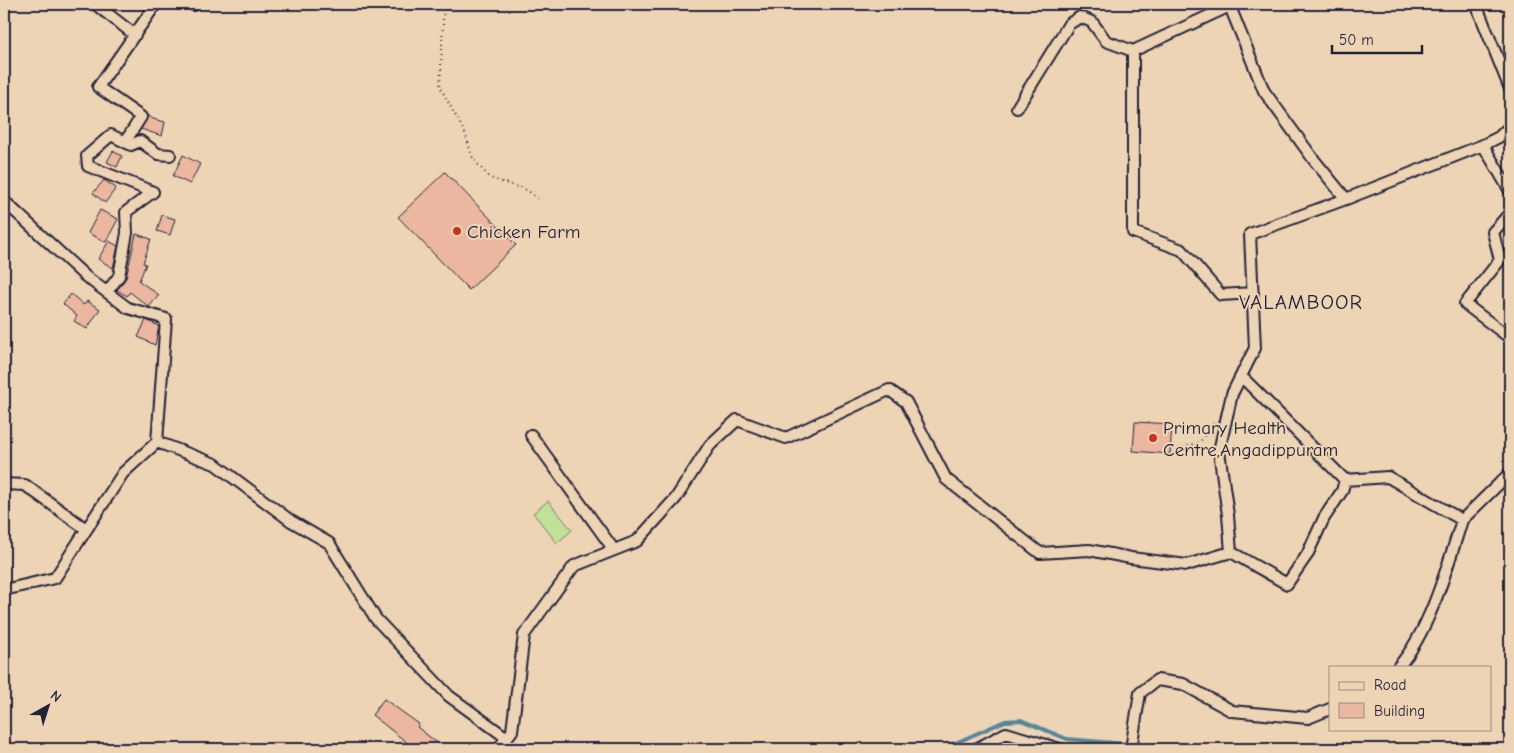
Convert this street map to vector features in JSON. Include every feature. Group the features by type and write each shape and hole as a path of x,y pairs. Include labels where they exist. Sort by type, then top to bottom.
{"street":[{"path":"95,4 135,35"},
{"path":"125,142 141,117 98,87 156,4"},
{"path":"1476,4 1510,89"},
{"path":"1018,108 1069,24 1080,17 1092,22 1106,41 1133,51 1230,5 1264,92 1314,160 1346,199"},
{"path":"1133,51 1133,232 1182,250 1221,295 1253,293"},
{"path":"1231,552 1219,451 1232,398 1255,348 1250,234 1346,199 1483,145 1499,137 1510,126"},
{"path":"107,292 119,276 127,233 126,212 153,192 88,166 87,156 111,135 131,145 140,141 158,154 170,155"},
{"path":"1483,145 1510,191"},
{"path":"4,201 85,276 128,308 166,319 157,442 122,472 55,578 4,590"},
{"path":"1510,213 1494,232 1500,260 1465,304 1510,338"},
{"path":"1241,376 1345,480 1388,477 1462,520"},
{"path":"498,749 512,731 524,635 574,566 637,541 676,498 710,445 737,420 786,438 889,390 906,402 946,479 1040,553 1089,550 1131,558 1187,564 1231,552 1287,584 1307,555 1324,518 1342,490 1345,480"},
{"path":"531,435 614,550"},
{"path":"157,442 215,464 291,521 329,543 376,618 449,696 507,738"},
{"path":"1399,666 1406,658 1436,598 1462,520 1510,473"},
{"path":"4,484 25,485 86,529"},
{"path":"1131,749 1140,693 1157,680 1183,684 1232,711 1308,718 1329,709"},
{"path":"976,749 1006,732 1060,749"}],"path":[{"path":"444,4 440,87 465,134 473,159 490,178 527,190 539,200"},
{"path":"1183,448 1200,442 1216,420"}],"green space":[{"path":"548,501 572,530 557,543 533,513"}],"building":[{"path":"147,115 153,119 165,122 162,136 141,129"},
{"path":"113,151 122,156 117,167 107,162"},
{"path":"183,155 200,164 190,184 173,176"},
{"name":"Chicken Farm","path":"445,172 516,245 469,290 398,217"},
{"path":"104,180 116,188 105,203 93,193"},
{"path":"100,210 118,219 106,242 88,233"},
{"path":"162,215 175,219 170,235 157,231"},
{"path":"136,234 151,239 143,263 146,264 139,281 159,295 149,307 130,292 127,296 117,290 126,278"},
{"path":"109,241 118,246 113,268 98,259"},
{"path":"71,294 84,305 87,301 100,309 87,329 74,321 77,316 63,304"},
{"path":"146,320 159,326 155,345 138,337"},
{"name":"Primary Health Centre,Angadippuram","path":"1135,422 1172,424 1170,454 1133,451"},
{"path":"384,699 419,724 417,727 445,749 405,749 409,744 372,715"}],"waterway":[{"path":"942,749 1005,721 1021,720 1067,739 1150,746 1158,749"}],"place":[{"name":"Chicken Farm","path":"457,231"},
{"name":"Primary Health Centre,Angadippuram","path":"1153,438"}],"district":[{"name":"VALAMBOOR","path":"1301,302"}]}
